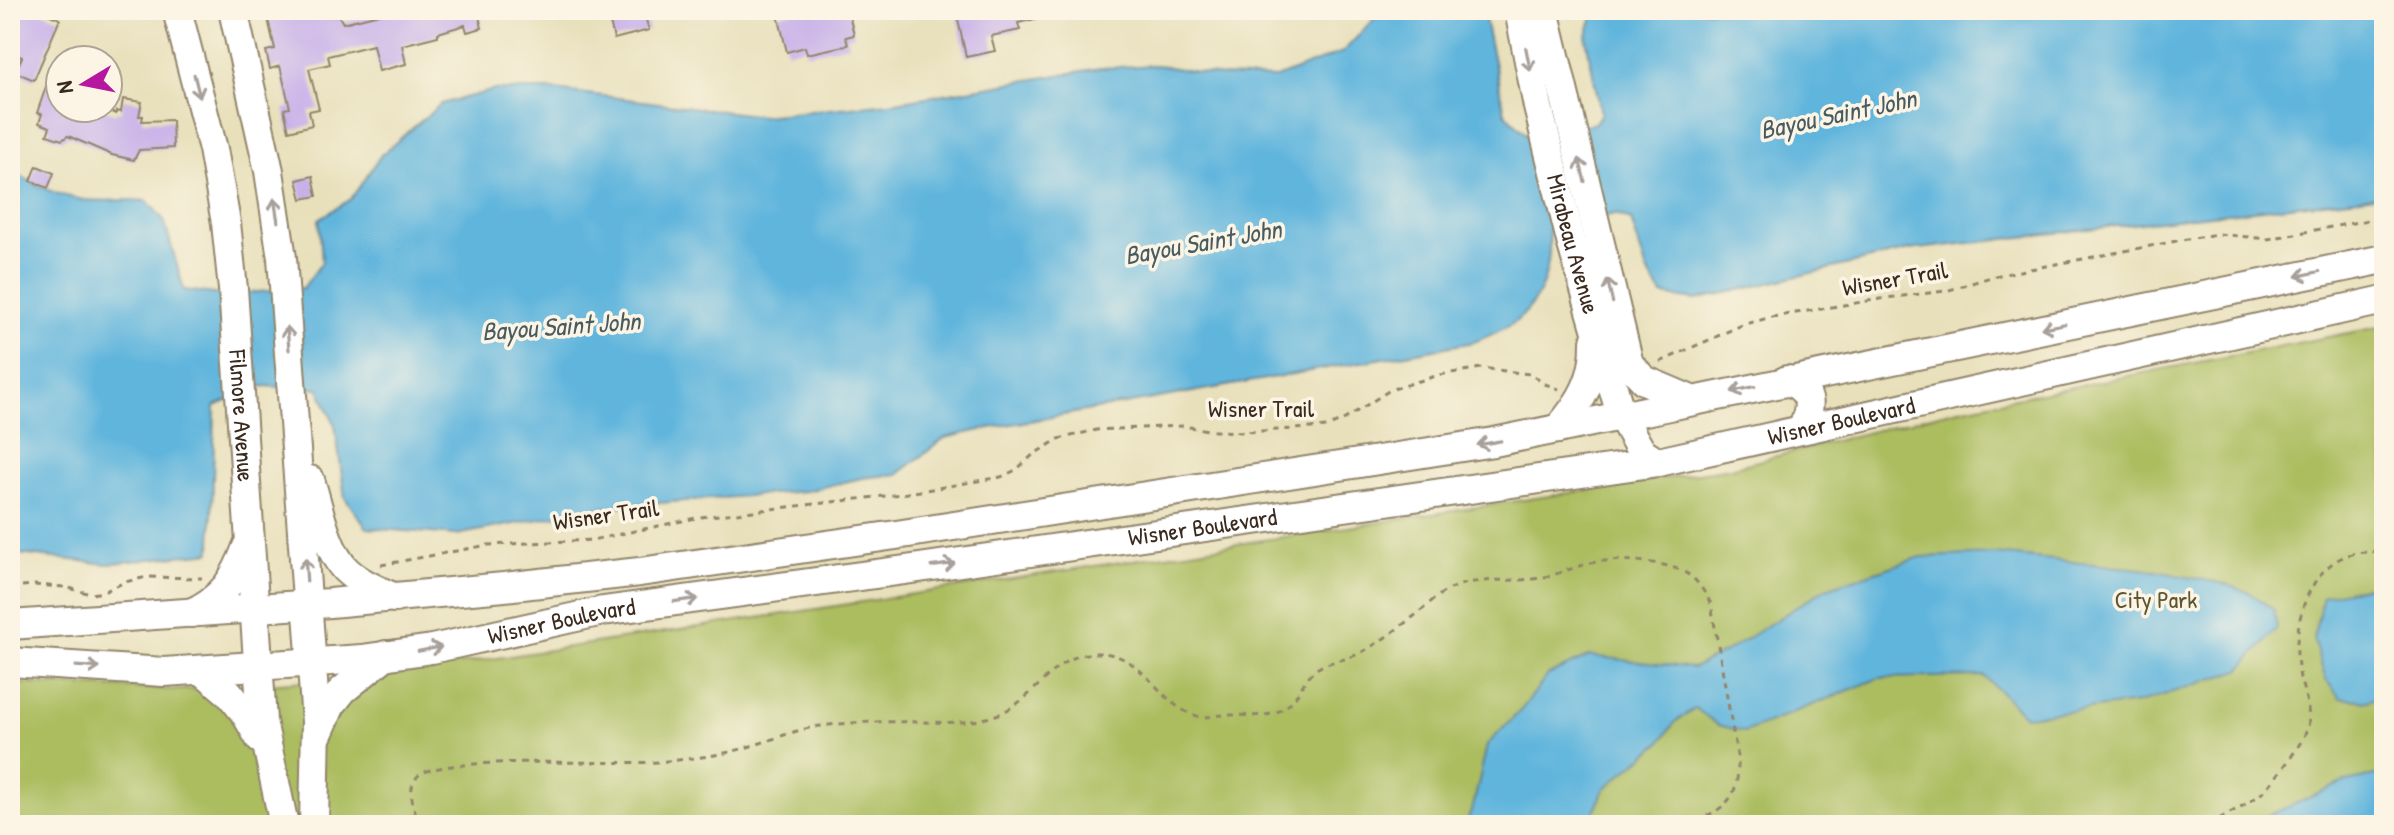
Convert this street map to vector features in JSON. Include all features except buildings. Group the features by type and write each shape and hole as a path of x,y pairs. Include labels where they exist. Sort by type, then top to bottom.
{"street":[{"name":"Filmore Avenue","path":"177,10 213,149 226,223 262,721 284,825"},
{"path":"233,10 269,171 285,288 312,662 316,738 314,825"},
{"name":"Mirabeau Avenue","path":"1519,10 1552,104 1585,240 1629,364 1638,374"},
{"name":"Mirabeau Avenue","path":"1544,10 1552,104"},
{"name":"Mirabeau Avenue","path":"1585,240 1594,328 1621,415 1641,451 1658,462"},
{"name":"Wisner Boulevard","path":"10,625 396,598 640,572 896,535 1494,442 2384,259"},
{"path":"2213,294 2220,336"},
{"name":"Wisner Boulevard","path":"10,662 164,672 312,662 432,649 603,611 1658,462 2384,300"},
{"path":"1558,429 1588,389 1596,361 1594,328"},
{"path":"1638,374 1656,386 1691,400"},
{"path":"1787,380 1805,392 1808,401 1810,411 1802,429"},
{"path":"296,435 329,539 344,568 365,584 396,598"},
{"path":"190,614 207,605 237,575 249,542"},
{"path":"316,738 339,695 386,655"},
{"path":"202,670 229,693 270,753"}],"path":[{"name":"Wisner Trail","path":"1638,374 1663,359 1742,325 1772,317 1946,291 1994,276 2187,239 2218,234 2268,239 2384,217"},
{"name":"Wisner Trail","path":"379,565 488,545 592,540 701,517 902,494 1001,477 1059,439 1096,430 1183,426 1245,432 1327,427 1390,390 1439,375 1481,368 1530,374 1545,384 1565,391 1588,389"},
{"path":"2209,825 2260,795 2306,731 2308,710 2298,668 2296,642 2305,602 2322,573 2342,557 2384,551"},
{"path":"420,825 412,795 413,785 418,776 438,768 522,762 653,762 726,753 820,726 971,722 1009,711 1026,700 1063,663 1081,655 1096,653 1114,654 1132,664 1188,713 1203,717 1263,716 1278,712 1290,703 1313,672 1324,664 1369,648 1454,587 1533,579 1600,561 1615,560 1666,566 1690,576 1703,589 1711,604 1739,779 1735,792 1720,810 1684,825"},
{"path":"10,587 56,586 91,594 147,577 214,577"}],"green space":[{"name":"City Park","path":"2384,326 2384,825 10,825 10,683 179,690 381,676 1731,468 1954,410"}],"water":[{"name":"Bayou Saint John","path":"1383,10 1483,10 1505,113 1531,139 1595,123 1601,113 1586,38 1595,10 2384,10 2384,195 1909,250 1696,300 1662,295 1647,271 1631,220 1615,214 1549,229 1547,268 1533,302 1515,322 1474,342 945,438 898,474 862,478 806,491 598,508 456,535 367,528 345,498 335,425 319,389 263,386 215,406 211,552 107,564 10,553 10,169 64,196 92,201 147,201 164,220 184,290 222,295 303,288 322,262 319,219 351,199 381,155 441,104 495,90 555,90 762,116 890,103 1100,68 1157,65 1221,76 1276,78 1343,52"},
{"path":"1996,554 2150,570 2220,583 2249,592 2274,610 2277,628 2240,670 2139,703 2025,716 1984,676 1879,678 1745,732 1718,725 1695,708 1675,722 1660,743 1605,788 1588,825 1465,825 1473,807 1487,745 1522,709 1548,675 1590,656 1693,668 1729,650 1826,588 1921,557"},
{"path":"2384,583 2384,695 2368,701 2340,698 2326,680 2313,639 2323,596"},
{"path":"2384,774 2384,825 2247,825 2342,783"}]}
